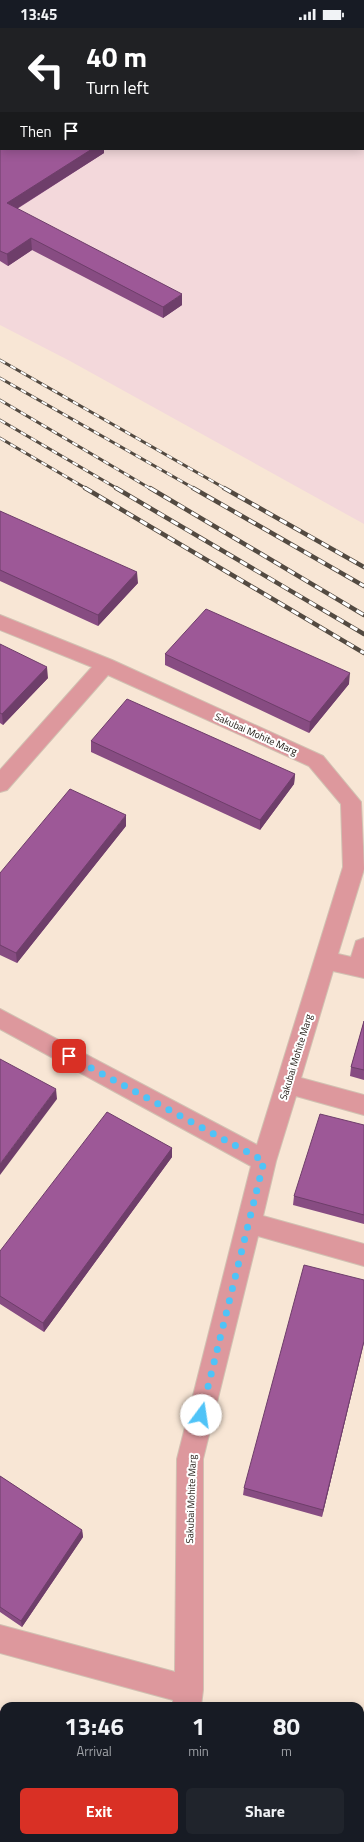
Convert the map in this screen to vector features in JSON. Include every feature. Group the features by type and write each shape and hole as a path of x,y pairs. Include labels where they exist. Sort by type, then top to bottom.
{"street":[{"name":"Sakubai Mohite Marg","path":"0,622 105,665 316,761 351,802 359,868 325,960 264,1161 190,1459 188,1698"},
{"path":"0,784 105,665"},
{"path":"325,960 362,961"},
{"path":"0,1018 264,1161"},
{"path":"288,1084 364,1105"},
{"path":"249,1223 364,1256"},
{"path":"0,1639 188,1698"}],"shaded area":[{"path":"0,150 364,150 364,524 70,361 0,325"}],"building":[{"path":"0,150 90,150 7,203 182,294 163,307 31,238 7,254 0,251"},
{"path":"0,511 137,572 98,615 0,570"},
{"path":"206,609 350,673 310,722 165,654"},
{"path":"0,644 47,667 2,714 0,713"},
{"path":"127,699 295,774 260,820 91,741"},
{"path":"70,789 126,815 16,953 0,945 0,873"},
{"path":"364,1021 364,1070 351,1067"},
{"path":"0,1059 56,1089 0,1164"},
{"path":"107,1112 172,1148 43,1323 0,1296 0,1251"},
{"path":"320,1114 364,1125 364,1215 294,1196"},
{"path":"304,1265 364,1280 364,1341 323,1510 244,1488"},
{"path":"0,1476 82,1530 21,1621 0,1607"}],"railway":[{"path":"0,360 226,489"},
{"path":"0,378 195,489"},
{"path":"0,400 151,489"},
{"path":"0,420 118,489"},
{"path":"0,438 87,489"},
{"path":"85,488 364,653"},
{"path":"116,488 364,634"},
{"path":"150,488 364,615"},
{"path":"193,488 364,586"},
{"path":"224,488 364,567"}],"route":[{"path":"69,1056 264,1161 201,1415"}]}
